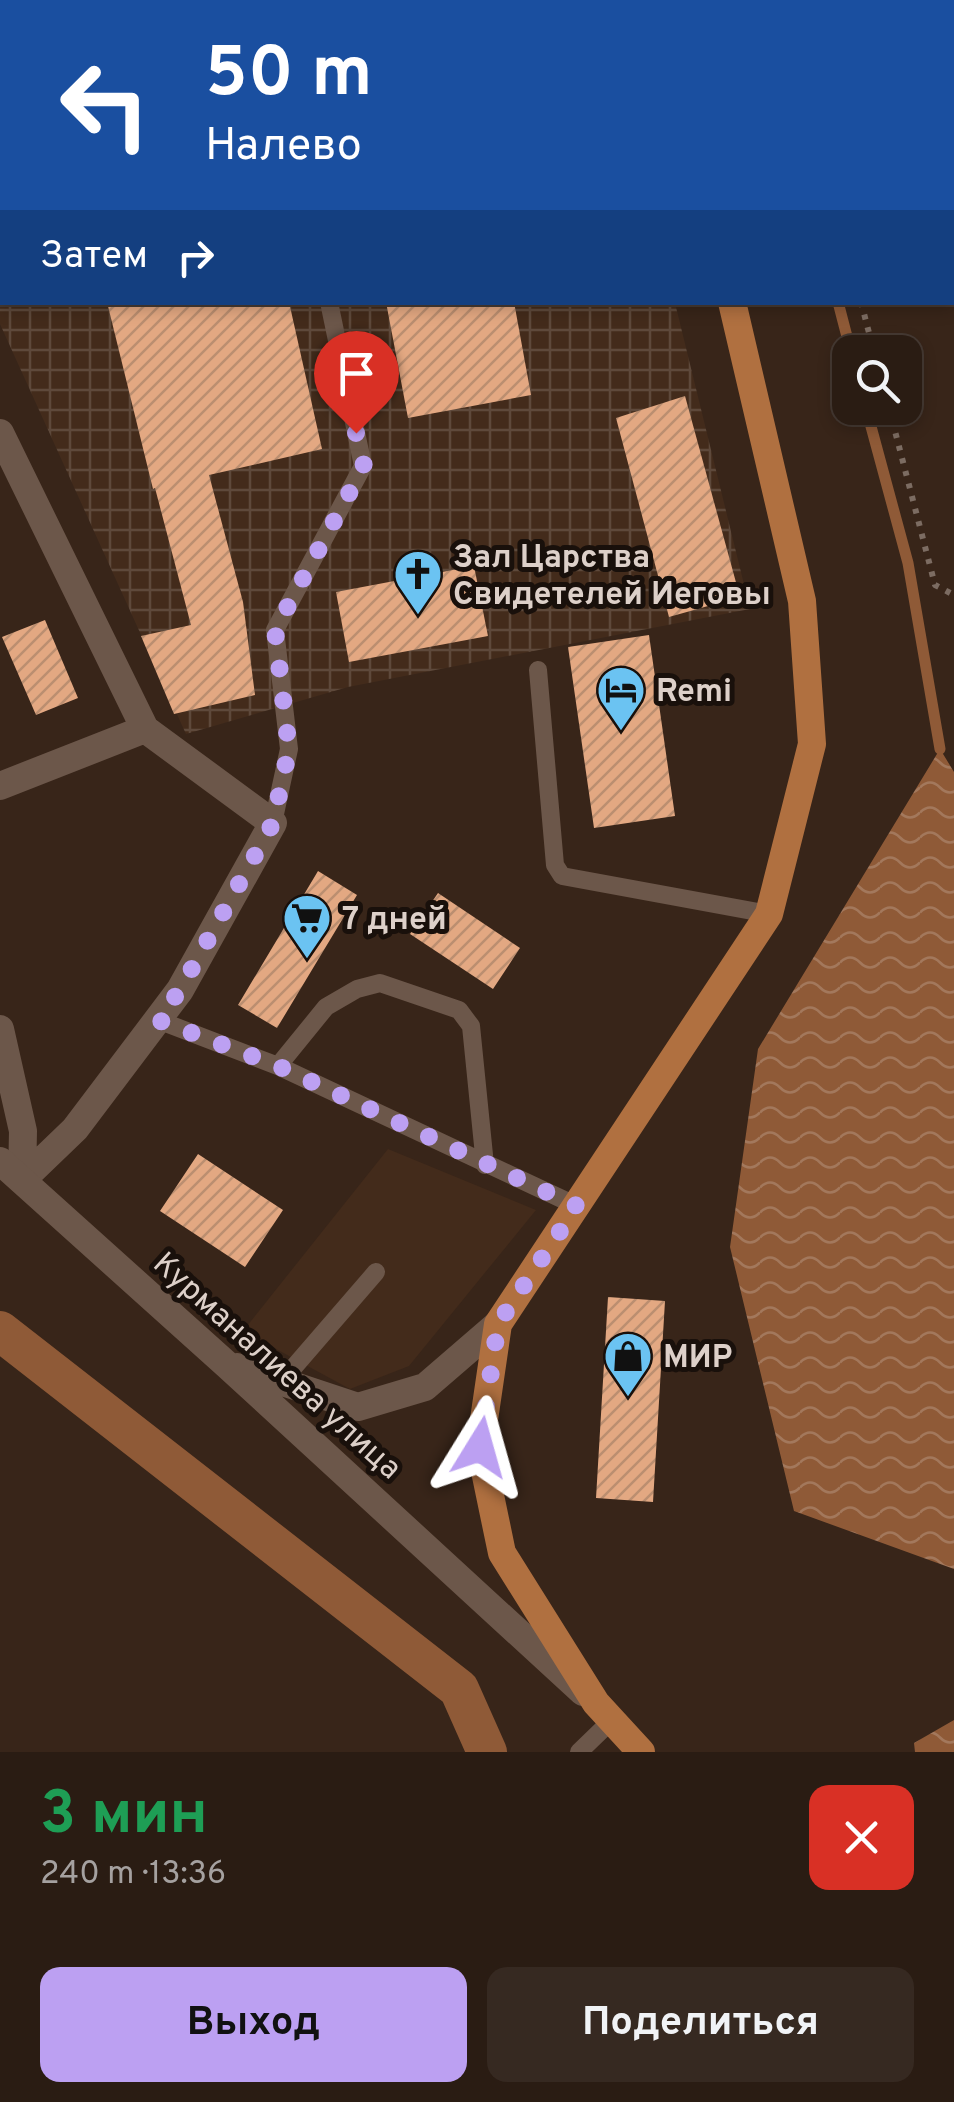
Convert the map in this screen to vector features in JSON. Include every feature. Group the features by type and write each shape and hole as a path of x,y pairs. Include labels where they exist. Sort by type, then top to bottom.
{"main road":[{"path":"641,1752 604,1712 502,1553 480,1447 498,1324 769,914 812,744 802,601 733,305"}],"street":[{"path":"0,433 145,729 273,823 180,990 75,1129 8,1170"},
{"path":"0,786 145,729"},
{"path":"0,1029 22,1131 8,1170"},
{"name":"Курманалиева улица","path":"8,1170 226,1364 604,1712"},
{"path":"226,1364 358,1407 425,1387 498,1324"}],"lane":[{"path":"273,823 289,749 275,630 364,466 330,305"},
{"path":"538,670 555,865 562,876 769,914"},
{"path":"278,1066 326,1008 357,989 380,983 459,1010 471,1026 485,1164"},
{"path":"158,1020 278,1066 577,1206"},
{"path":"281,1382 376,1272"},
{"path":"579,1752 604,1712"}],"path":[{"path":"862,305 870,335"},
{"path":"893,425 935,585 954,594"}],"shaded area":[{"path":"0,305 675,305 750,609 348,687 186,734 0,324"},
{"path":"388,1149 536,1210 409,1366 350,1389 243,1331"}],"water":[{"path":"940,749 954,772 954,1569 794,1511 730,1247 758,1049"},
{"path":"954,1720 954,1752 915,1752 914,1743"}],"building":[{"path":"108,305 290,305 322,449 209,475 243,602 255,695 174,714 141,636 191,625"},
{"path":"387,305 515,305 531,395 408,418"},
{"path":"685,396 740,597 669,617 616,418"},
{"path":"474,566 488,636 349,662 336,592"},
{"path":"45,620 78,698 36,715 2,637"},
{"path":"649,635 675,816 594,828 568,647"},
{"path":"318,871 357,895 277,1028 238,1005"},
{"path":"438,893 520,948 493,989 410,934"},
{"path":"198,1154 283,1210 245,1267 160,1211"},
{"path":"608,1297 665,1301 653,1502 596,1498"}],"waterway":[{"path":"839,305 847,335"},
{"path":"871,425 908,563 940,749"},
{"path":"0,1331 459,1689 487,1752"}],"place":[{"name":"Зал Царства Свидетелей Иеговы","path":"418,616"},
{"name":"Remi","path":"621,732"},
{"name":"7 дней","path":"307,960"},
{"name":"МИР","path":"628,1398"}],"route":[{"path":"356,433 364,466 275,630 289,749 273,823 180,990 158,1020 278,1066 577,1206 498,1324 480,1447"}]}
